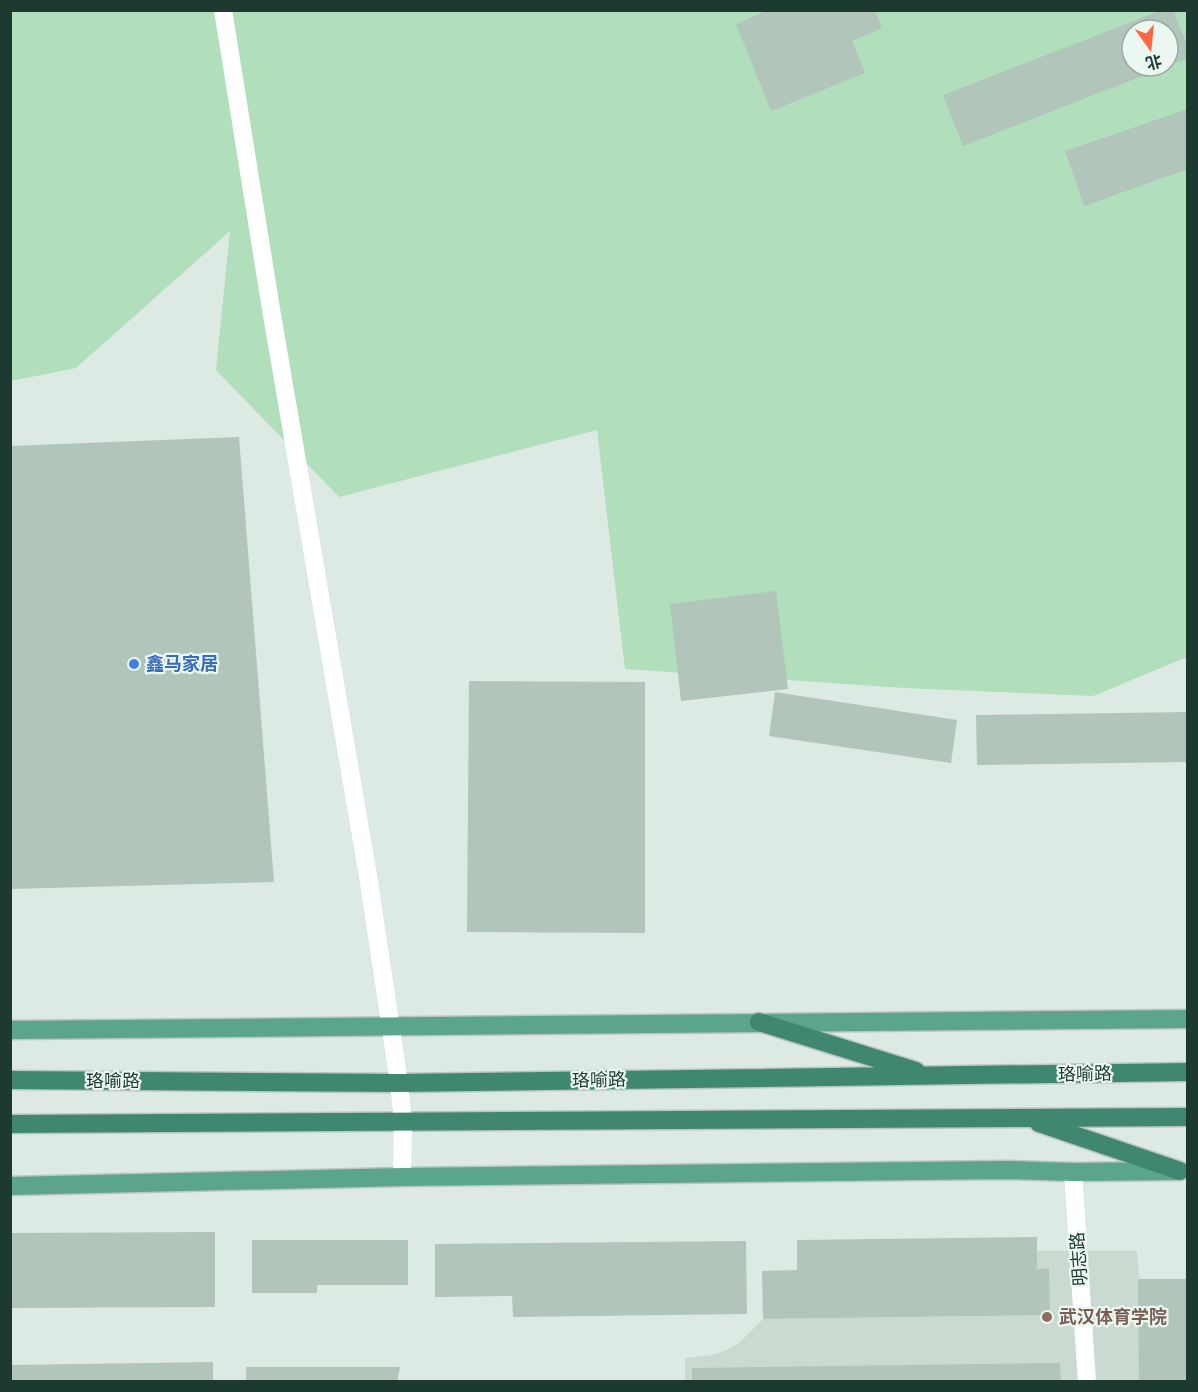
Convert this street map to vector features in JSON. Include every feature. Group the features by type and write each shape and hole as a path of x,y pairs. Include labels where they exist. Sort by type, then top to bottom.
{"highway":[{"path":"759,1022 932,1076"},
{"name":"珞喻路","path":"10,1080 399,1083 1188,1072"},
{"path":"10,1124 1188,1117"},
{"path":"1026,1118 1184,1171"}],"main road":[{"path":"10,1030 1188,1019"},
{"path":"10,1186 402,1177 1006,1170 1184,1171"}],"street":[{"path":"223,10 275,332 369,882 399,1083 403,1122 402,1177"},
{"name":"明志路","path":"1073,1172 1088,1382"}],"shaded area":[{"name":"武汉体育学院","path":"1037,1251 1137,1251 1139,1279 1187,1279 1187,1381 685,1382 685,1358 712,1355 738,1344 763,1319 1049,1315 1049,1268 1037,1269"}],"green space":[{"path":"11,11 1187,11 1187,657 1093,696 904,688 625,669 597,430 339,497 216,370 230,231 76,368 11,381"}],"building":[{"path":"769,10 875,10 882,28 852,41 865,73 771,111 736,24"},
{"path":"1162,10 1173,10 1176,18 1141,18"},
{"path":"1120,26 1120,78 1137,78 963,146 943,95"},
{"path":"1180,27 1188,47 1188,58 1180,61"},
{"path":"1188,109 1188,169 1084,206 1065,151"},
{"name":"鑫马家居","path":"239,437 274,882 10,889 10,446"},
{"path":"776,591 788,689 681,701 670,604"},
{"path":"469,681 645,682 645,933 467,932"},
{"path":"775,692 957,720 951,763 769,736"},
{"path":"1188,712 1188,762 977,765 976,715"},
{"path":"215,1232 215,1307 10,1308 10,1233"},
{"path":"1037,1237 1037,1269 1049,1268 1050,1315 763,1319 762,1271 797,1270 797,1240"},
{"path":"252,1240 408,1240 408,1285 317,1285 317,1293 252,1293"},
{"path":"746,1241 747,1314 513,1317 512,1296 435,1297 435,1244"},
{"path":"1138,1279 1188,1279 1188,1382 1139,1382"},
{"path":"213,1362 213,1382 10,1382 10,1365"},
{"path":"1060,1363 1061,1382 692,1382 692,1368"},
{"path":"246,1367 400,1367 397,1382 246,1382"}],"place":[{"name":"鑫马家居","path":"134,664"},
{"name":"武汉体育学院","path":"1047,1317"}]}
